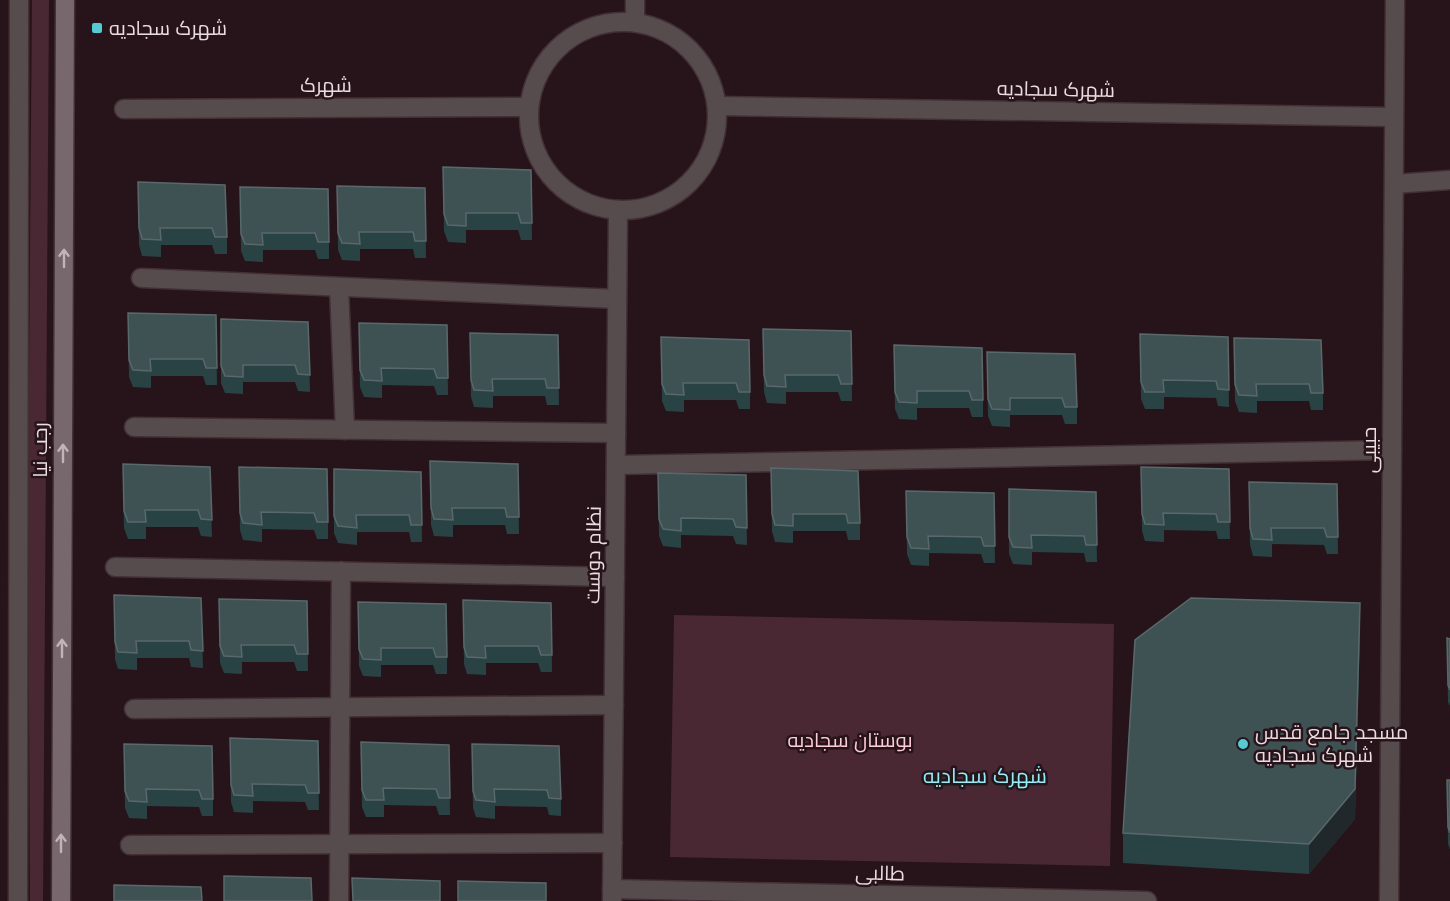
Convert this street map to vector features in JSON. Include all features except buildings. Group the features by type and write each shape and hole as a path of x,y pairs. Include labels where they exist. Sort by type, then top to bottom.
{"main road":[{"name":"رجب نیا","path":"61,901 65,0"}],"street":[{"path":"18,901 19,0"},
{"path":"634,0 635,22"},
{"name":"حبیبی","path":"1389,901 1395,0"},
{"path":"635,22 664,31 689,48 708,74 717,106 715,139 702,168 680,192 651,206 618,210 588,204 562,188 542,165 531,137 529,107 537,78 553,53 576,34 605,23 635,22"},
{"name":"شهرک سجادیه","path":"717,106 1394,117"},
{"name":"شهرک","path":"124,109 529,107"},
{"path":"1394,184 1450,180"},
{"name":"نظام دوست","path":"612,895 618,210"},
{"path":"141,278 617,299"},
{"path":"339,287 345,430"},
{"path":"134,427 616,434"},
{"path":"616,465 1392,450"},
{"path":"115,567 615,577"},
{"path":"339,901 341,571"},
{"path":"134,710 614,705"},
{"path":"130,845 613,843"},
{"name":"طالبی","path":"612,895 1147,901"}],"green space":[{"path":"32,0 49,0 43,901 30,901 28,501"},
{"name":"بوستان سجادیه","path":"674,615 1114,624 1110,866 670,857"}],"place":[{"name":"شهرک سجادیه","path":"97,28"},
{"name":"مسجد جامع قدس شهرک سجادیه","path":"1243,744"}],"district":[{"name":"شهرک سجادیه","path":"985,776"}]}
